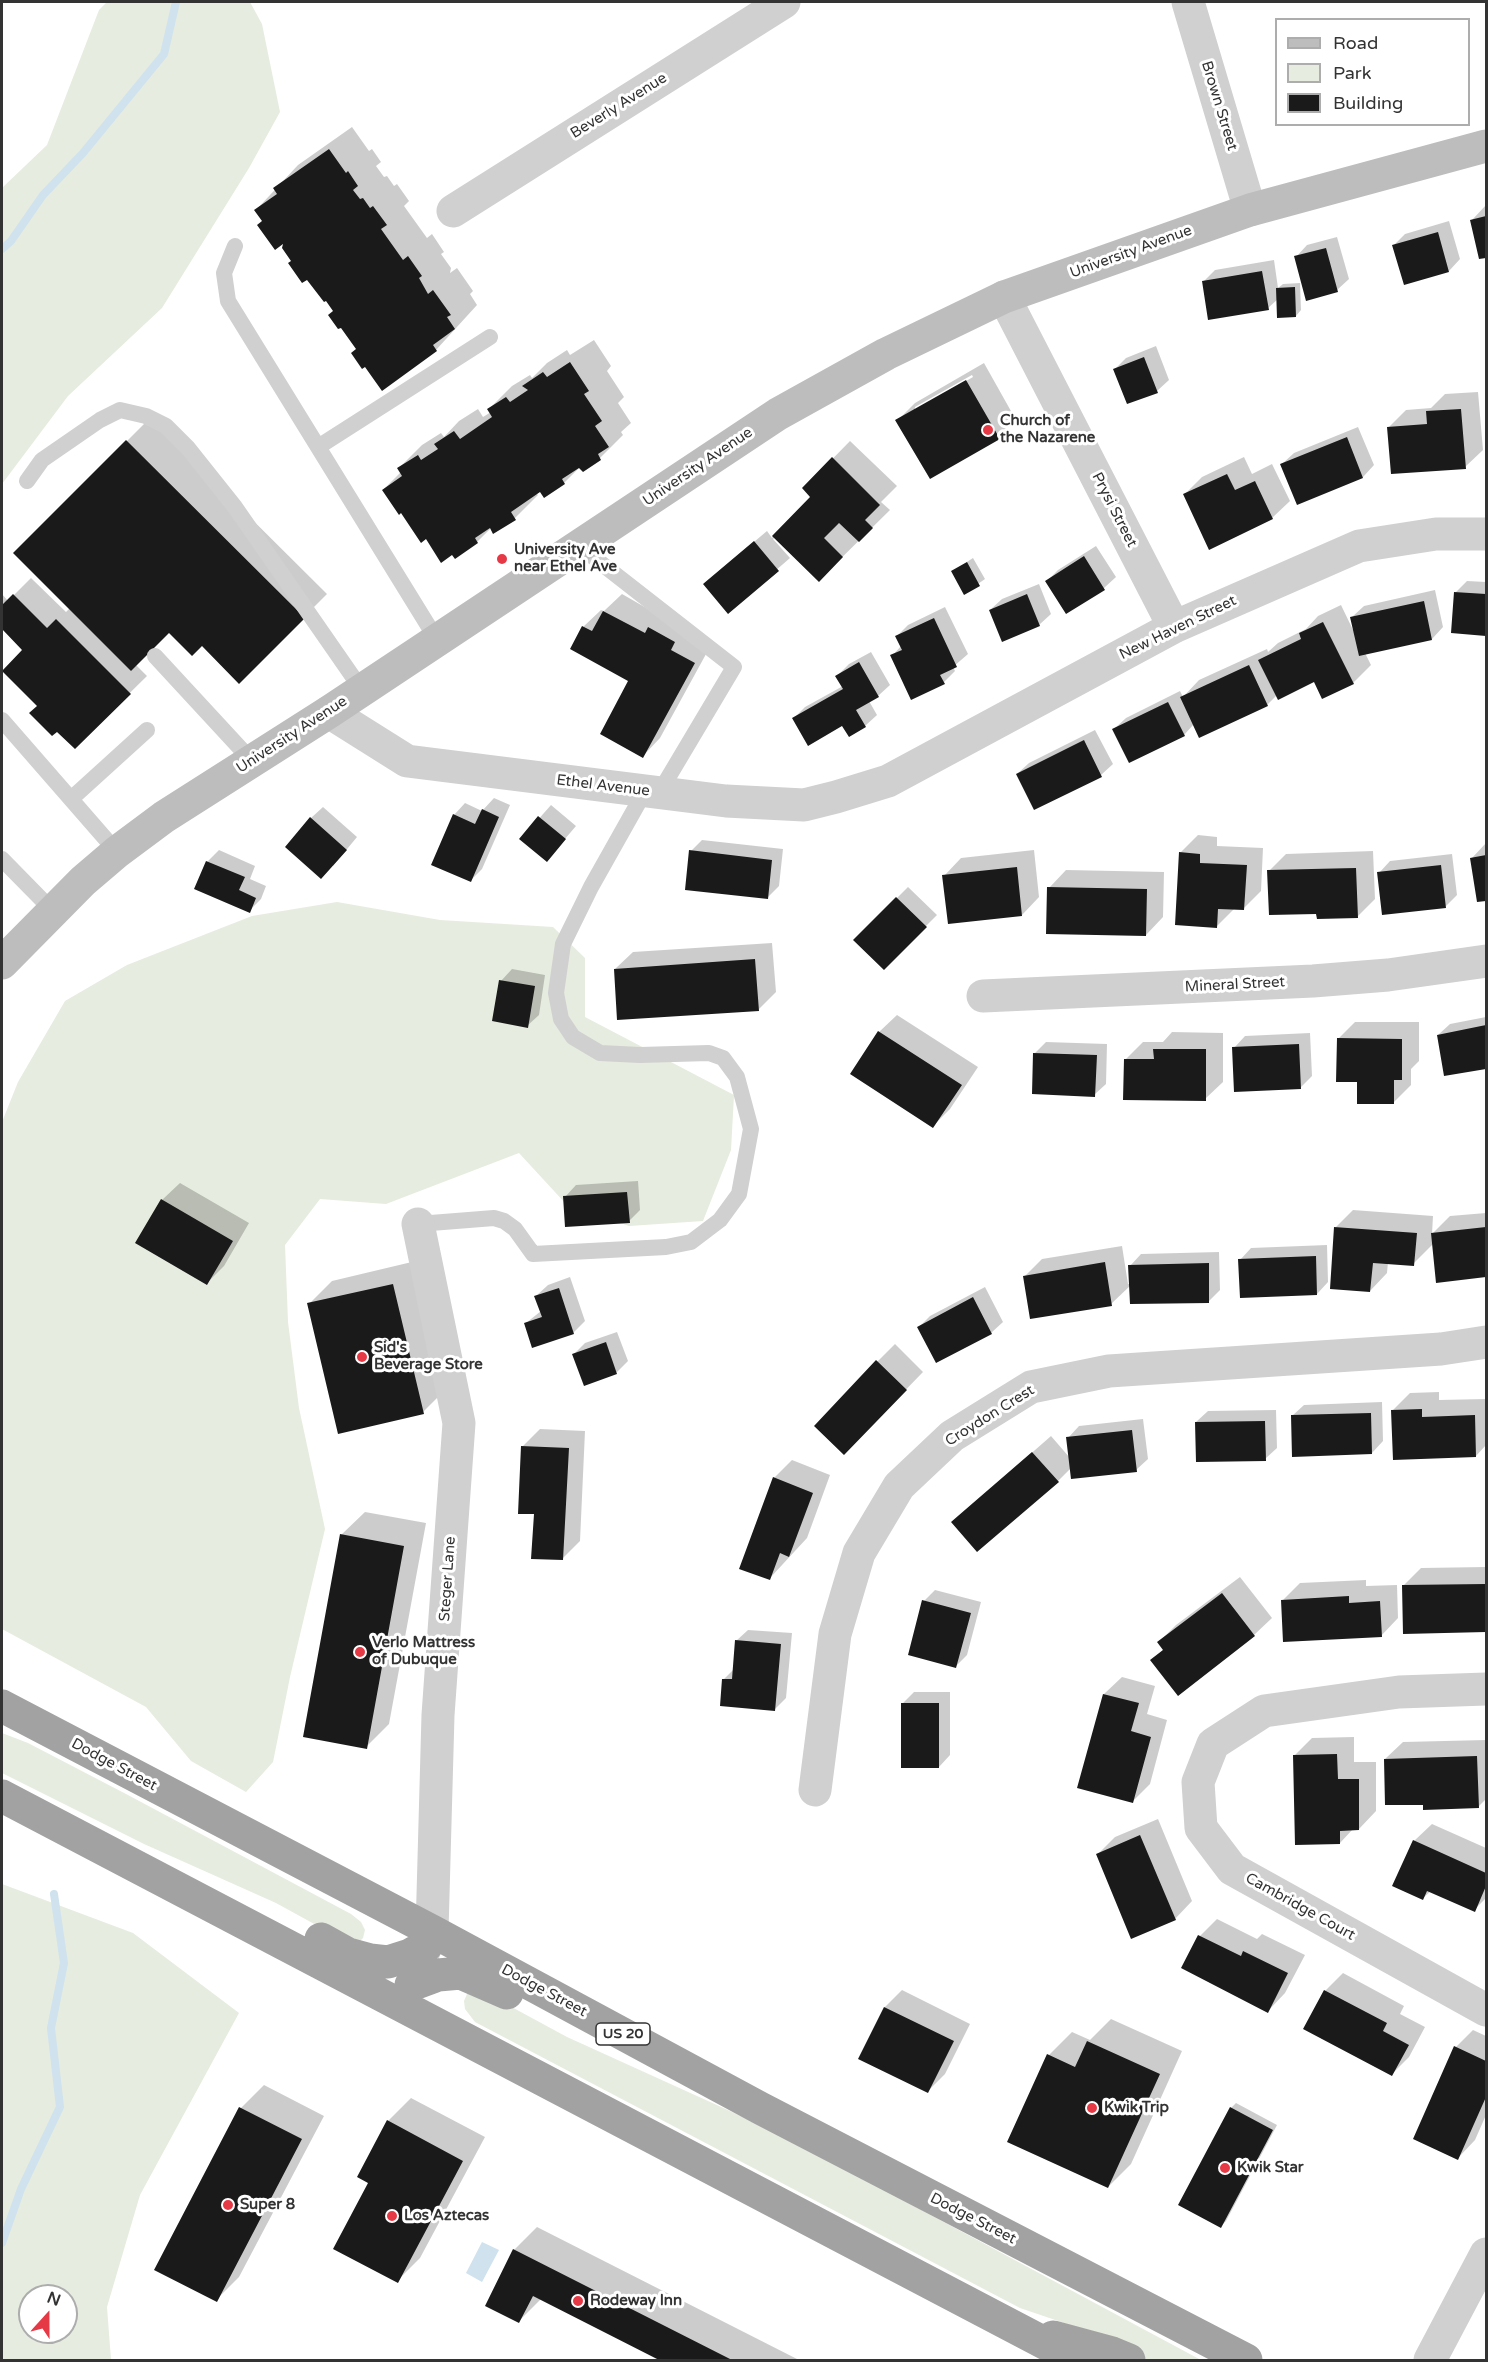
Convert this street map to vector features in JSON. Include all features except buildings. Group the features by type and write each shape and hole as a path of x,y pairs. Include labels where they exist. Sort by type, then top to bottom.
{"highway":[{"path":"2,1682 24,1699 50,1731"},
{"name":"Dodge Street","path":"2,1706 429,1939 695,2073 1246,2361"},
{"path":"2,1716 50,1731"},
{"path":"2,1796 128,1862 407,1995 1077,2361"},
{"path":"128,1862 189,1879 256,1904 348,1954 370,1960 399,1960 429,1939"},
{"path":"407,1995 438,1975 461,1973 495,1986 570,2027 634,2054 695,2073"},
{"path":"1025,2333 1064,2361"},
{"path":"1025,2333 1112,2353 1129,2361"}],"main road":[{"name":"University Avenue","path":"2,963 52,910 117,852 164,817 329,712 778,414 886,354 1004,297 1250,210 1486,146"}],"street":[{"name":"Beverly Avenue","path":"453,211 784,2"},
{"name":"Brown Street","path":"1188,2 1250,210"},
{"name":"Prysi Street","path":"1004,297 1174,627"},
{"name":"New Haven Street","path":"888,781 1174,627 1359,546 1436,534 1486,534"},
{"name":"Ethel Avenue","path":"329,712 406,761 652,792 726,801 804,805 888,781"},
{"name":"Mineral Street","path":"983,996 1313,981 1388,975 1486,961"},
{"name":"Steger Lane","path":"407,1995 429,1939 438,1715 459,1422 418,1224"},
{"name":"Croydon Crest","path":"815,1790 835,1634 859,1553 899,1486 952,1436 1031,1387 1109,1371 1441,1349 1486,1342"},
{"name":"Cambridge Court","path":"1486,1689 1399,1692 1264,1711 1213,1744 1198,1782 1201,1828 1232,1869 1486,2010"},
{"path":"1430,2361 1486,2254"}],"lane":[{"path":"235,246 224,273 228,301 437,640"},
{"path":"318,447 490,337"},
{"path":"27,481 42,460 100,420 120,410 146,416 166,426 188,448 236,507 362,690"},
{"path":"418,1224 494,1218 514,1228 533,1254 666,1247 691,1242 720,1220 739,1194 751,1129 737,1077 723,1058 708,1053 640,1055 600,1053 573,1037 561,1020 556,993 562,944 591,887 734,667 579,546"},
{"path":"155,656 252,761"},
{"path":"2,720 117,852"},
{"path":"70,799 147,730"},
{"path":"2,859 52,910"}],"green space":[{"path":"107,2 250,2 262,24 280,112 249,168 162,308 68,396 2,484 2,188 47,145 99,10"},
{"path":"337,902 440,920 553,927 585,958 585,1017 734,1095 731,1150 703,1221 629,1226 566,1204 519,1153 386,1204 320,1199 285,1245 288,1322 299,1408 325,1529 290,1677 273,1762 246,1792 191,1761 146,1707 2,1629 2,1122 18,1082 65,1001 127,965 252,916"},
{"path":"2,1733 28,1743 351,1914 361,1922 365,1930 363,1938 358,1943 327,1931 276,1903 144,1844 2,1773"},
{"path":"2,1884 133,1933 239,2013 140,2195 107,2307 111,2360 2,2360"},
{"path":"473,1990 495,1998 567,2037 730,2111 819,2155 1201,2360 1148,2360 1067,2324 1020,2308 475,2022 465,2009 464,2001 467,1994"}],"water":[{"path":"482,2242 499,2250 482,2282 466,2273"}],"waterway":[{"path":"2,249 11,241 43,195 83,153 164,54 176,2"},
{"path":"2,2243 21,2189 60,2107 51,2028 64,1963 54,1894"}],"place":[{"name":"Church of the Nazarene","path":"988,430"},
{"name":"University Ave near Ethel Ave","path":"502,559"},
{"name":"Sid's Beverage Store","path":"362,1357"},
{"name":"Verlo Mattress of Dubuque","path":"360,1652"},
{"name":"Kwik Trip","path":"1092,2108"},
{"name":"Kwik Star","path":"1225,2168"},
{"name":"Super 8","path":"228,2205"},
{"name":"Los Aztecas","path":"392,2216"},
{"name":"Rodeway Inn","path":"578,2301"}]}
